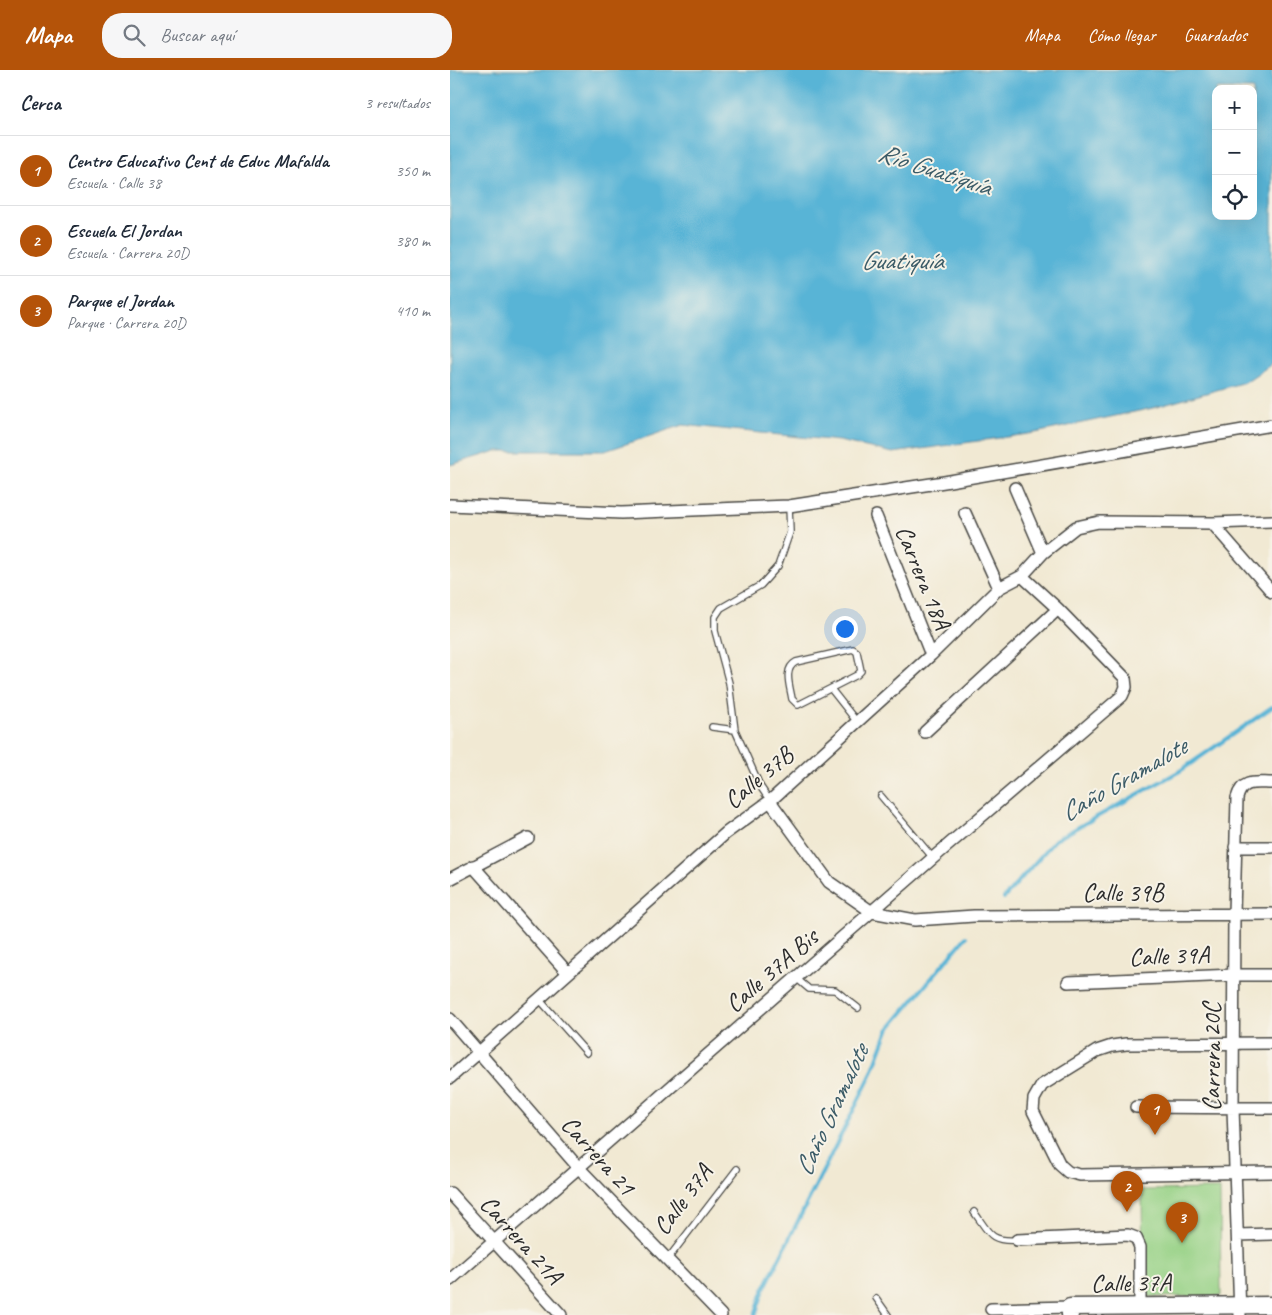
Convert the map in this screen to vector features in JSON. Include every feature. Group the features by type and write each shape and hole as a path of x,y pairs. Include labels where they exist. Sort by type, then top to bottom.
{"street":[{"path":"450,505 621,513 789,506 944,482 1272,425"},
{"path":"1016,488 1043,553"},
{"path":"964,514 999,588"},
{"name":"Carrera 18A","path":"876,516 931,655"},
{"name":"Calle 37B","path":"450,1078 726,833 770,800 931,655 999,588 1022,576 1043,553 1076,527 1099,522 1212,523 1272,521"},
{"path":"1212,523 1272,592"},
{"path":"925,732 1058,609 1022,576"},
{"name":"Calle 37A Bis","path":"450,1280 933,858 1122,696 1126,687 1125,678 1058,609"},
{"name":"Carrera 20C","path":"1240,1310 1233,1108 1234,914 1237,798 1242,786 1272,783"},
{"path":"770,800 829,882 872,912"},
{"path":"450,879 528,838"},
{"path":"1235,847 1272,847"},
{"path":"473,866 568,973"},
{"name":"Calle 39B","path":"872,912 915,920 974,916 1272,914"},
{"name":"Calle 39A","path":"1068,982 1272,975"},
{"name":"Carrera 21","path":"450,1019 578,1167 721,1315"},
{"path":"1272,1043 1126,1044 1112,1046 1097,1051 1042,1086 1034,1099 1033,1111 1060,1166 1068,1172 1080,1174 1272,1172"},
{"path":"1136,1108 1272,1108"},
{"name":"Carrera 21A","path":"450,1193 561,1315"},
{"path":"1238,1235 1272,1234"},
{"path":"1017,1240 1128,1235 1136,1238 1140,1246 1140,1307"},
{"name":"Calle 37A","path":"991,1309 1070,1311 1140,1307 1240,1310 1272,1305"}],"lane":[{"path":"770,800 760,786 735,730 730,683 715,630 715,617 721,608 761,586 778,566 790,532 789,506"},
{"path":"856,650 862,666 861,671 858,675 831,689 798,705 792,699 788,669 791,664 796,662 856,650"},
{"path":"831,689 857,722"},
{"path":"712,727 735,730"},
{"path":"881,796 933,858"},
{"path":"796,978 809,988 836,990 858,1008"},
{"path":"539,999 587,1053"},
{"name":"Calle 37A","path":"667,1260 737,1169"},
{"path":"974,1212 992,1236 999,1240 1017,1240"},
{"path":"876,1298 888,1315"}],"green space":[{"path":"1220,1189 1221,1296 1143,1297 1142,1190"}],"water":[{"name":"Guatiquía","path":"450,70 1272,70 1272,364 1245,382 1153,408 1035,433 893,453 839,441 683,425 605,451 497,451 450,465"}],"waterway":[{"name":"Caño Gramalote","path":"1004,898 1055,840 1180,771 1272,707"},
{"name":"Caño Gramalote","path":"755,1315 764,1289 870,1077 888,1030 966,937"}],"place":[{"name":"Centro Educativo Cent de Educ Mafalda","path":"1155,1135"},
{"name":"Escuela El Jordan","path":"1127,1212"},
{"name":"Parque el Jordan","path":"1182,1243"}],"water label":[{"name":"Río Guatiquía","path":"935,169"}]}
